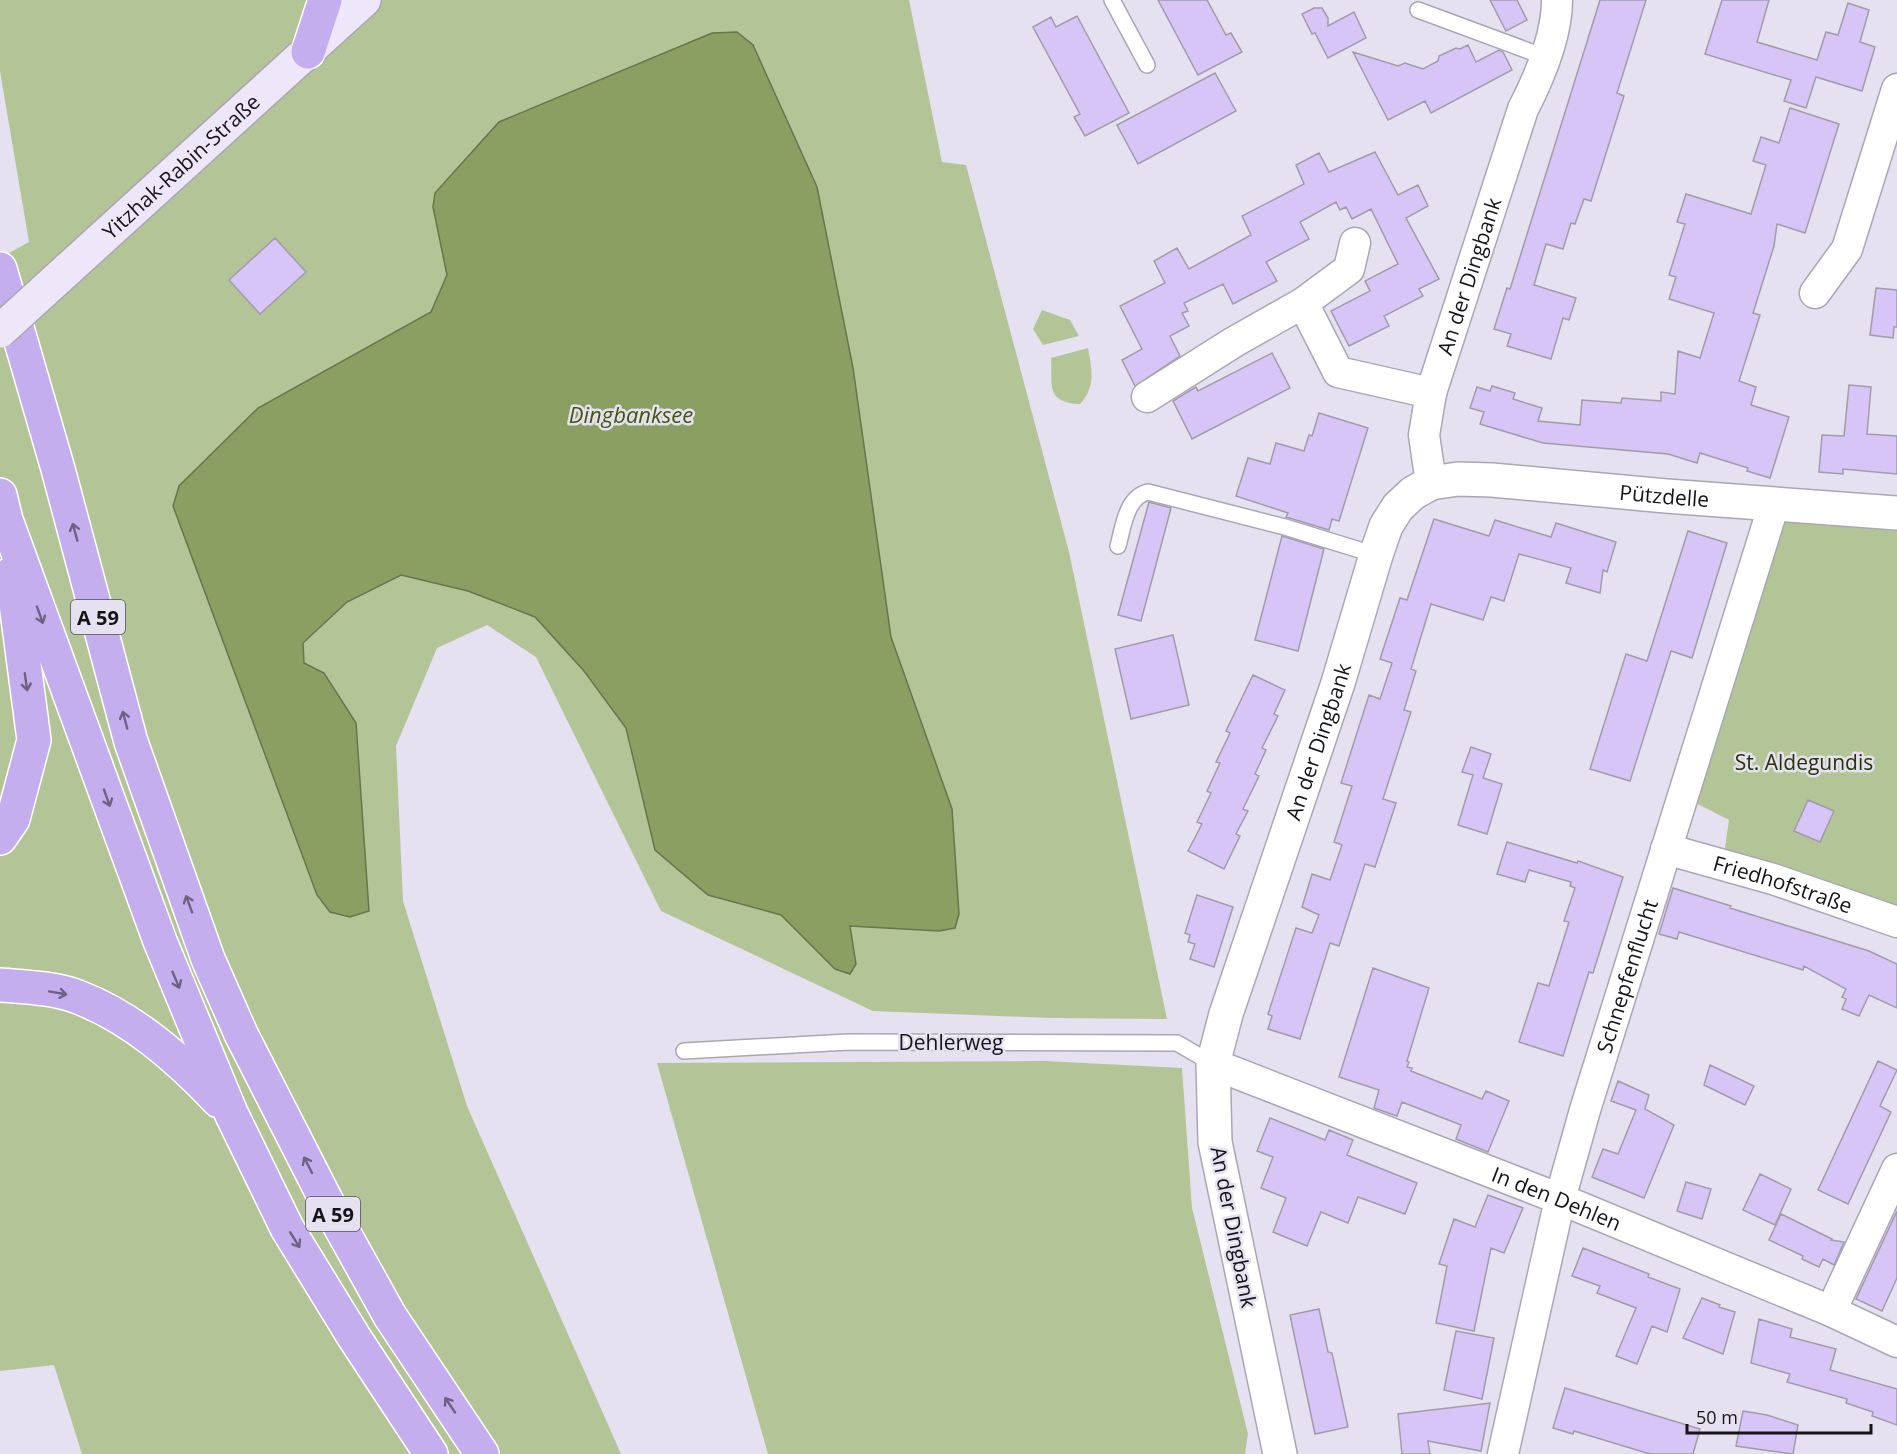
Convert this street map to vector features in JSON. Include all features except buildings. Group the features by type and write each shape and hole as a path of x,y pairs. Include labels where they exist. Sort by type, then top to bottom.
{"highway":[{"path":"308,52 325,0"},
{"name":"A 59","path":"0,269 58,469 131,742 208,959 241,1034 337,1220 390,1316 482,1454"},
{"path":"0,838 13,819 34,740 3,508"},
{"name":"A 59","path":"3,508 160,940 231,1113 287,1228 430,1454"},
{"path":"0,986 30,988 76,996 116,1014 172,1056 231,1113"}],"main road":[{"name":"Yitzhak-Rabin-Straße","path":"0,331 364,0"}],"street":[{"name":"An der Dingbank","path":"1280,1454 1215,1142 1213,1064 1226,1014 1338,683 1386,526 1398,507 1413,493 1431,483 1424,435 1431,393 1523,109 1535,86 1545,57 1557,15 1557,0"},
{"path":"1815,292 1847,249 1897,89"},
{"path":"1147,397 1221,337 1303,303 1349,269 1355,243"},
{"path":"1303,303 1338,372 1431,393"},
{"name":"Pützdelle","path":"1431,483 1492,480 1897,513"},
{"name":"Schnepfenflucht","path":"1503,1454 1560,1199 1588,1098 1774,504"},
{"name":"Friedhofstraße","path":"1666,849 1802,888 1897,922"},
{"name":"In den Dehlen","path":"1213,1064 1560,1199 1831,1311 1897,1342"},
{"path":"1831,1311 1897,1169"}],"lane":[{"path":"1112,0 1147,65"},
{"path":"1418,10 1545,57"},
{"path":"1118,546 1134,499 1148,492 1285,527 1376,555"},
{"name":"Dehlerweg","path":"684,1051 848,1042 1176,1044 1213,1064"}],"green space":[{"path":"0,0 909,0 942,162 966,165 1069,552 1167,1019 1051,1018 873,1011 661,911 536,657 487,625 437,648 396,746 403,901 467,1106 621,1454 82,1454 54,1365 0,1371 0,258 29,242 0,71","holes":["737,32 753,45 817,187 853,369 891,637 952,809 959,914 955,928 939,931 850,925 856,964 835,969 781,915 708,895 655,850 626,728 584,671 535,617 468,591 401,575 347,602 303,643 304,663 324,673 369,911 173,506 376,344 431,312 447,275 433,207"]},
{"path":"1042,310 1070,320 1079,336 1043,345 1033,329"},
{"path":"1088,348 1092,378 1089,391 1080,404 1061,400 1053,390 1051,358"},
{"name":"St. Aldegundis","path":"1780,520 1897,531 1897,906 1724,854 1729,820 1694,802"},
{"path":"1045,1061 1182,1068 1192,1208 1248,1434 1245,1454 768,1454 657,1063"}],"water":[{"name":"Dingbanksee","path":"737,32 753,45 817,187 853,368 891,637 952,809 959,914 955,928 939,931 850,926 856,964 850,974 835,969 781,915 708,895 655,850 626,728 584,671 535,617 468,591 401,575 347,602 303,643 304,663 324,673 356,723 369,911 350,917 330,912 317,895 173,506 179,486 258,408 431,312 447,275 433,207 435,193 499,122 712,33"}]}
